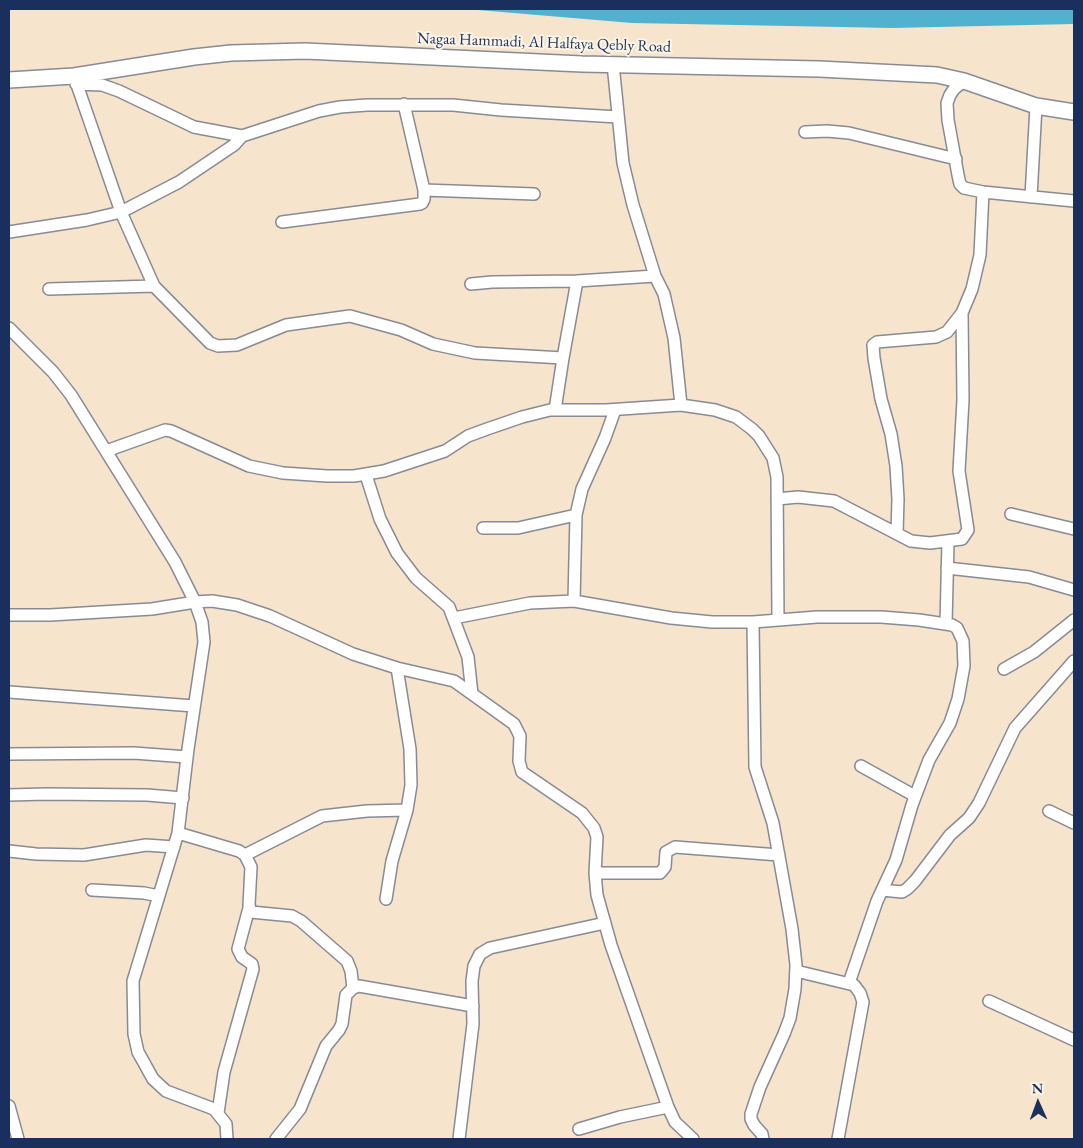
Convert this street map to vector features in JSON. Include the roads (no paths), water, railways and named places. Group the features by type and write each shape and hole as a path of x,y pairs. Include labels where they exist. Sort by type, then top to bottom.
{"main road":[{"name":"Nagaa Hammadi, Al Halfaya Qebly Road","path":"9,80 75,80 194,57 268,52 342,52 613,64 819,69 937,75 964,81 1036,106 1074,112"}],"street":[{"path":"613,64 623,163 633,205 655,276 664,294 674,338 681,405"},
{"path":"563,358 474,353 433,344 402,330 350,316 286,325 237,345 218,346 210,343 154,286 121,212 75,80 102,85 119,91 194,127 242,136 319,111 340,107 404,104 453,105 618,118"},
{"path":"964,81 954,89 947,103 948,120 960,184 964,188 983,192 1074,201"},
{"path":"282,222 422,204 424,190 404,104"},
{"path":"1032,197 1036,106"},
{"path":"805,132 849,133 956,159"},
{"path":"9,232 87,220 121,212 179,182 234,145 242,136"},
{"path":"424,190 534,194"},
{"path":"897,534 898,498 892,434 882,399 873,346 877,342 936,337 947,332 962,313 972,289 980,255 983,192"},
{"path":"471,284 492,282 576,282 655,276"},
{"path":"555,410 576,282"},
{"path":"49,289 154,286"},
{"path":"777,499 798,497 834,501 911,541 920,543 948,542 962,539 968,530 959,471 963,400 962,313"},
{"path":"9,328 53,372 71,395 175,562 195,602 202,622 204,642 178,834 133,981 134,1034 138,1052 153,1079 166,1091 207,1106 218,1113 226,1124 227,1139"},
{"path":"106,451 165,430 249,466 283,473 327,476 366,475 445,451 468,436 522,417 555,410 614,410 681,405 715,410 736,417 752,429 759,436 773,458 777,477 778,620"},
{"path":"574,601 576,515 582,489 605,438 614,410"},
{"path":"366,475 380,519 397,553 416,578 449,607 468,657 472,694"},
{"path":"1011,514 1074,529"},
{"path":"482,528 518,528 576,515"},
{"path":"946,624 948,542"},
{"path":"947,568 1029,577 1074,590"},
{"path":"9,615 152,610 195,602 212,601 237,605 295,626 353,654 396,668 454,681 514,724 519,731 519,761 524,774 582,813 594,828 597,837 595,873 597,896 605,923 668,1107 675,1122 693,1139"},
{"path":"454,618 530,603 574,601 671,618 712,622 753,622 817,617 881,617 919,620 952,625 957,628 964,641 964,666 958,699 950,722 930,760 915,796 896,860 882,890 849,983"},
{"path":"1004,669 1034,652 1074,620"},
{"path":"753,622 755,767 773,823 792,929 796,971 790,1018 760,1087 751,1114 754,1125 764,1139"},
{"path":"882,890 902,892 907,889 950,835 969,818 979,803 1015,728 1074,660"},
{"path":"386,899 392,861 407,810 411,785 410,749 396,668"},
{"path":"9,692 194,706"},
{"path":"9,754 134,753 187,757"},
{"path":"861,766 915,796"},
{"path":"9,796 46,794 138,795 183,798"},
{"path":"245,855 322,816 367,811 407,810"},
{"path":"1049,811 1074,824"},
{"path":"178,834 239,851 245,855 251,867 249,908 238,949 242,957 252,964 253,969 224,1072 218,1113"},
{"path":"9,851 36,854 84,855 146,845 174,847"},
{"path":"595,873 660,873 665,870 666,852 675,848 778,855"},
{"path":"92,890 144,893 159,896"},
{"path":"249,908 253,914 292,916 301,921 347,961 353,988"},
{"path":"459,1139 473,1024 474,966 480,954 490,948 605,923"},
{"path":"796,971 849,983 854,985 860,993 863,1007 838,1139"},
{"path":"276,1139 300,1109 326,1046 342,1024 346,996 353,988 360,986 473,1006"},
{"path":"989,1000 1074,1040"},
{"path":"9,1106 18,1139"},
{"path":"579,1129 668,1107"}],"water":[{"path":"466,9 1074,9 1074,24 892,28 632,23"}]}
